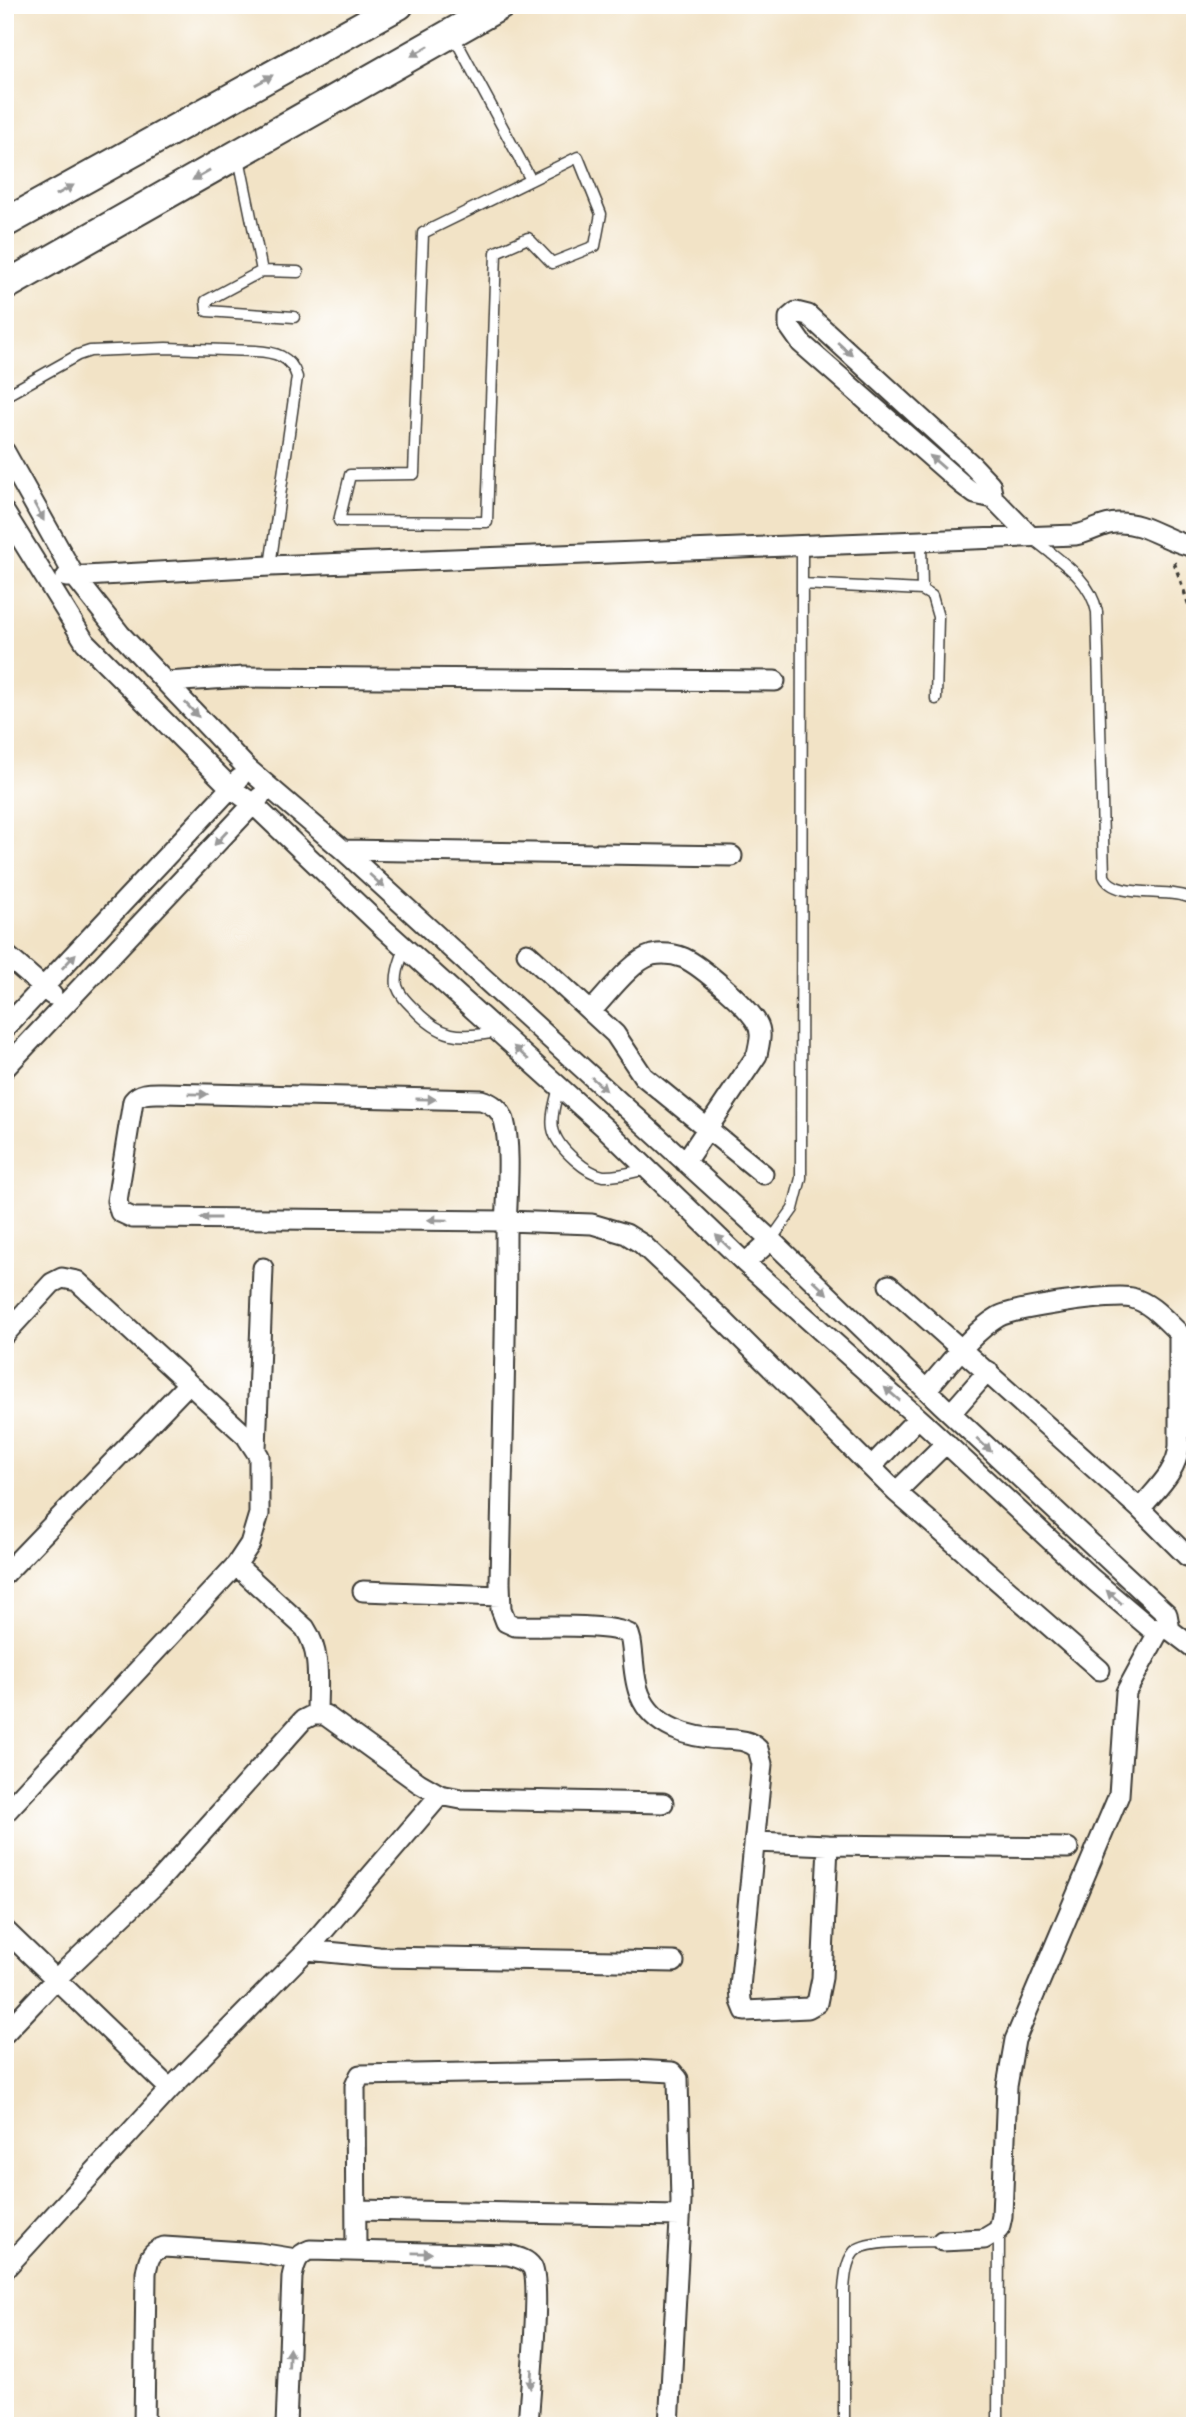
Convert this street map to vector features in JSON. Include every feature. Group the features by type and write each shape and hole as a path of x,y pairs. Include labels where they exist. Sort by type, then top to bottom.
{"street":[{"path":"5,223 399,5"},
{"path":"5,286 500,5"},
{"path":"993,498 975,494 963,485 801,343 789,326 789,318 796,312 808,315 972,465 990,484 993,498 1030,537"},
{"path":"5,452 75,577 120,634 247,768 267,788 343,850 771,1240 926,1390 1167,1614 1181,1637"},
{"path":"5,513 76,630 93,652 231,788 253,804 745,1263 946,1443 1090,1577 1150,1628 1181,1637"},
{"path":"44,577 1030,537 1085,534 1119,522 1135,524 1164,538 1195,547"},
{"path":"167,682 244,677 775,681"},
{"path":"5,1028 247,768"},
{"path":"5,1068 267,788"},
{"path":"343,850 732,856"},
{"path":"527,953 615,1034 643,1076 763,1174"},
{"path":"5,954 64,1005"},
{"path":"592,1010 640,960 660,954 685,959 701,970 747,1010 758,1024 760,1032 757,1055 685,1162"},
{"path":"828,1845 822,1978 817,2003 808,2008 749,2012 743,2008 740,1987 762,1764 755,1745 737,1740 683,1734 651,1712 637,1686 629,1634 602,1628 509,1624 503,1616 500,1596 506,1221 507,1144 503,1119 490,1103 481,1100 162,1093 140,1094 132,1101 117,1200 120,1212 127,1216 149,1219 506,1221 592,1224 626,1234 642,1244 725,1322 896,1492 1100,1670"},
{"path":"745,1263 771,1240"},
{"path":"5,1813 105,1709 236,1565 250,1544 259,1514 261,1465 256,1448 263,1268"},
{"path":"5,1334 52,1283 62,1278 77,1281 256,1448"},
{"path":"889,1285 1140,1509 1187,1556"},
{"path":"926,1390 962,1348 998,1317 1028,1307 1128,1296 1146,1303 1179,1333 1178,1453 1172,1471 1140,1509"},
{"path":"951,1413 988,1371"},
{"path":"5,1574 188,1384"},
{"path":"871,1467 918,1418"},
{"path":"896,1492 946,1443"},
{"path":"236,1565 305,1628 312,1640 317,1654 317,1714"},
{"path":"363,1591 500,1596"},
{"path":"942,2241 984,2239 999,2230 1002,2216 1007,2086 1015,2039 1119,1795 1126,1692 1181,1637"},
{"path":"5,2033 56,1979 157,1883 303,1720 317,1714 325,1715 419,1783 440,1795 494,1801 663,1803"},
{"path":"5,2269 170,2089 307,1950 440,1795"},
{"path":"756,1842 1068,1848"},
{"path":"5,1930 170,2089"},
{"path":"307,1950 379,1956 674,1962"},
{"path":"356,2251 355,2085 363,2073 672,2071 678,2079 680,2216 669,2426"},
{"path":"356,2210 680,2216"},
{"path":"144,2426 146,2273 148,2261 155,2251 164,2247 259,2253 296,2259"},
{"path":"286,2426 292,2277 296,2259 310,2250 508,2255 527,2262 534,2270 536,2307 528,2426"}],"lane":[{"path":"452,33 531,180"},
{"path":"238,154 262,271"},
{"path":"578,157 601,214 594,246 552,263 528,238 496,252 487,522 339,521 350,475 414,474 423,233 531,180 578,157"},
{"path":"294,317 206,311 206,301 262,271 298,272"},
{"path":"5,396 90,351 166,348 255,351 268,352 288,360 297,377 270,566"},
{"path":"1030,537 1081,579 1094,598 1097,612 1106,881 1117,889 1178,893 1195,900"},
{"path":"921,540 922,590"},
{"path":"771,1240 793,1209 801,1178 802,545"},
{"path":"802,584 922,590 932,596 938,617 936,699"},
{"path":"405,948 398,971 398,987 402,996 417,1012 436,1029 447,1034 466,1037 497,1032"},
{"path":"559,1087 552,1124 554,1135 562,1148 586,1170 604,1176 646,1168"},
{"path":"998,2426 999,2230"},
{"path":"844,2426 844,2290 852,2255 865,2245 942,2241"}],"path":[{"path":"1164,538 1195,623"}]}
